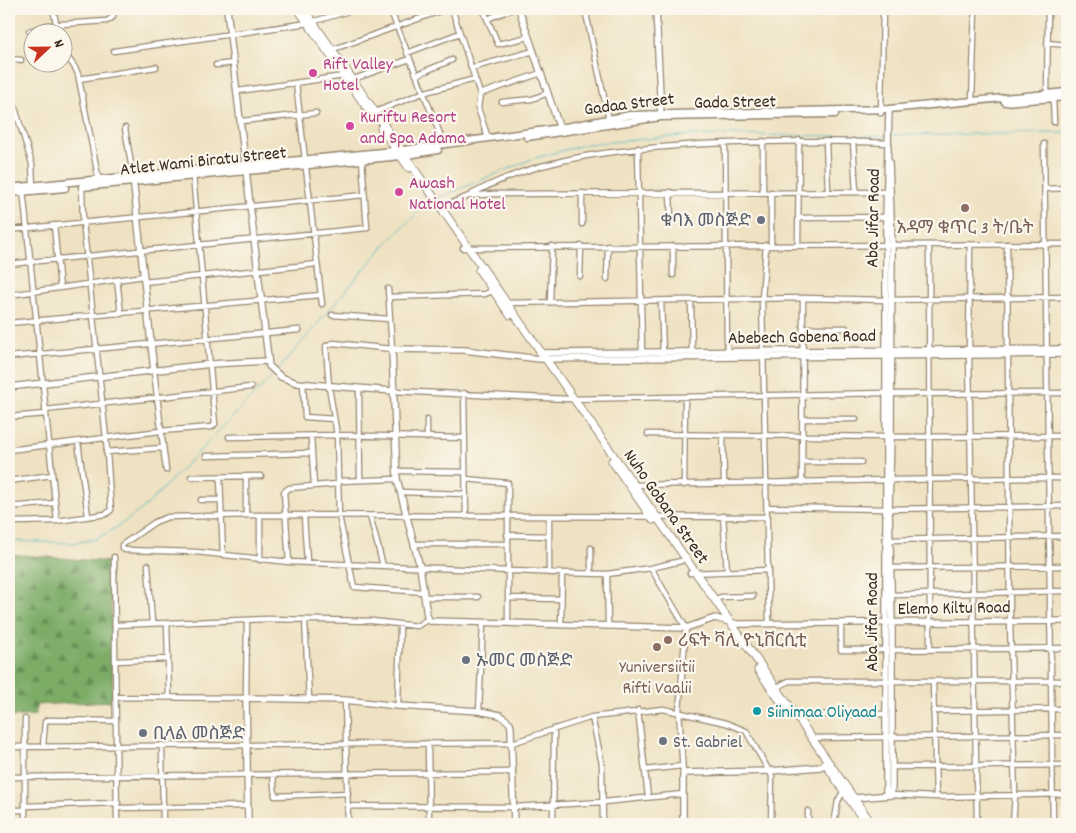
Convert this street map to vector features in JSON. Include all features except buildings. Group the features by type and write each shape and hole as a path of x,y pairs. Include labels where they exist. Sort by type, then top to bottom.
{"main road":[{"path":"298,9 310,22 348,79 402,153"},
{"path":"304,9 310,22"},
{"path":"348,79 375,112 402,153"},
{"path":"889,111 1049,96 1067,92"},
{"path":"889,111 972,101 1067,96"},
{"name":"Gadaa Street","path":"402,153 444,144 561,130 609,120 660,115 889,111"},
{"path":"402,153 561,130"},
{"name":"Atlet Wami Biratu Street","path":"305,163 362,160 402,153"},
{"name":"Atlet Wami Biratu Street","path":"9,188 23,189 82,185 402,153"},
{"name":"Nuho Gobana Street","path":"402,153 539,356 634,485 681,561 714,600 726,620"},
{"name":"Atlet Wami Biratu Street","path":"9,193 32,186 82,185 99,181 133,179"},
{"name":"Nuho Gobana Street","path":"571,399 869,822"},
{"name":"Nuho Gobana Street","path":"774,689 812,738 828,764"},
{"name":"Nuho Gobana Street","path":"845,789 855,798 869,822"},
{"path":"869,822 876,824"}],"street":[{"path":"53,9 55,22"},
{"path":"72,23 107,21 113,18 113,9"},
{"path":"228,9 242,121 256,271 268,363 281,377 303,384 329,387 571,399 803,394 1067,393"},
{"path":"114,51 310,22 354,9"},
{"path":"390,9 444,144"},
{"path":"330,51 446,9"},
{"path":"452,9 480,94 478,108 488,138"},
{"path":"483,9 498,44 528,37"},
{"path":"487,19 513,9"},
{"path":"519,9 561,130"},
{"path":"585,9 609,120"},
{"path":"656,9 660,115"},
{"path":"881,111 883,9"},
{"path":"972,101 976,9"},
{"path":"1048,9 1049,96 1054,122"},
{"path":"407,53 460,33"},
{"path":"1048,43 1067,45"},
{"path":"471,68 534,51"},
{"path":"9,59 21,60"},
{"path":"238,91 296,83 348,79 410,59"},
{"path":"416,75 452,60"},
{"path":"72,62 75,65 79,79 99,181"},
{"path":"216,65 234,63"},
{"path":"79,79 156,67"},
{"path":"480,94 541,73"},
{"path":"375,112 422,93 475,79"},
{"path":"296,83 322,304"},
{"path":"9,88 32,164 32,186"},
{"path":"502,102 532,99 548,92"},
{"path":"888,160 889,111"},
{"path":"242,121 316,113"},
{"path":"125,128 138,217 160,431 166,470"},
{"path":"438,206 469,196 497,180 526,171 581,157 638,148 799,140 889,142"},
{"path":"798,245 799,140"},
{"path":"763,192 764,141"},
{"path":"826,141 828,192"},
{"path":"853,141 856,192"},
{"path":"725,143 727,352"},
{"path":"1044,144 1048,351 1048,537 1052,824"},
{"path":"638,148 642,353"},
{"path":"9,264 141,249 366,228 362,160"},
{"name":"Aba Jifar Road","path":"888,160 886,217 889,245"},
{"name":"Aba Jifar Road","path":"888,160 891,169 887,479 889,623 888,795"},
{"path":"9,450 212,426 216,420 193,173"},
{"path":"15,522 56,522 106,514 111,510 106,438 83,222 82,185"},
{"path":"1045,189 1067,188"},
{"path":"23,189 56,522"},
{"path":"469,196 638,192 886,192"},
{"path":"670,192 671,220"},
{"path":"769,623 762,299 771,192"},
{"path":"582,193 582,224"},
{"path":"9,230 364,195"},
{"path":"798,218 886,217"},
{"path":"54,225 60,288"},
{"path":"970,244 969,351 978,824"},
{"path":"1006,244 1010,394 1010,621 1015,795 1013,824"},
{"path":"466,247 1067,244"},
{"path":"929,245 930,650"},
{"path":"550,302 552,246"},
{"path":"580,276 581,246"},
{"path":"607,279 608,246"},
{"path":"673,246 673,275"},
{"path":"9,295 117,280 202,276 317,264"},
{"path":"117,280 121,314"},
{"path":"388,289 397,471 400,492 408,516 420,568 426,620"},
{"path":"389,297 485,294 495,290"},
{"path":"9,323 321,296"},
{"path":"504,303 803,298 889,300 1067,297"},
{"path":"802,483 803,298"},
{"path":"691,300 692,352"},
{"path":"662,301 663,353"},
{"path":"332,315 390,319"},
{"path":"804,328 846,328"},
{"path":"9,357 151,342 299,330"},
{"path":"478,597 424,595 357,588 352,585 339,516 337,435 329,387 326,351 329,344 392,349 464,350 539,356"},
{"name":"Abebech Gobena Road","path":"539,356 1008,352 1048,351 1067,348"},
{"name":"Abebech Gobena Road","path":"1048,351 1067,354"},
{"name":"Abebech Gobena Road","path":"539,356 692,352 764,354"},
{"path":"9,386 211,364 268,363"},
{"path":"303,384 305,417 334,419"},
{"path":"9,417 102,404 251,388"},
{"path":"359,389 360,480"},
{"path":"464,393 466,517"},
{"path":"684,485 685,397"},
{"path":"803,419 856,419"},
{"path":"427,420 427,438"},
{"path":"648,434 889,437 1067,436"},
{"path":"229,437 337,435 465,438"},
{"path":"723,435 724,484"},
{"path":"311,436 314,486"},
{"path":"78,442 88,516"},
{"path":"106,452 162,448"},
{"path":"206,456 312,453"},
{"path":"803,462 861,462"},
{"path":"397,471 465,472"},
{"path":"9,481 52,475"},
{"path":"191,477 261,476"},
{"path":"220,477 223,555"},
{"path":"246,477 246,515"},
{"path":"634,485 802,483 929,478 1067,478"},
{"path":"289,562 284,492 286,489 360,480 398,479"},
{"path":"466,480 508,482 508,623"},
{"path":"400,492 466,494"},
{"path":"201,500 221,500"},
{"path":"9,507 55,503"},
{"path":"768,508 887,509 1067,506"},
{"name":"Aba Jifar Road","path":"887,509 891,568 889,623"},
{"path":"681,561 652,568 607,574 549,573 289,562 223,555 125,550 122,548 122,545 161,518 246,515 549,518 768,517"},
{"path":"260,515 260,560"},
{"path":"304,516 307,562"},
{"path":"370,516 384,566"},
{"path":"723,516 727,571"},
{"path":"549,518 549,573"},
{"path":"507,535 549,536"},
{"path":"890,540 1067,536"},
{"path":"414,544 507,544"},
{"path":"591,548 591,574"},
{"path":"114,557 117,824"},
{"path":"148,565 152,623"},
{"path":"891,568 1067,566"},
{"path":"652,568 686,628 679,711 683,770 683,824"},
{"path":"693,573 769,570"},
{"path":"560,625 562,573"},
{"path":"607,574 608,626"},
{"path":"891,595 1067,591"},
{"path":"714,600 721,597 753,596"},
{"path":"508,598 561,599"},
{"name":"Elemo Kiltu Road","path":"686,628 712,619 726,620 737,624 1067,621"},
{"path":"247,620 248,824"},
{"path":"115,624 305,620 372,621 417,626 426,620"},
{"path":"305,620 309,699"},
{"path":"426,620 436,623 686,628"},
{"path":"167,623 169,698"},
{"path":"479,711 483,623"},
{"path":"841,623 841,650 1067,648"},
{"path":"398,706 400,625"},
{"path":"115,661 168,659"},
{"path":"774,689 790,681 1067,681"},
{"name":"Aba Jifar Road","path":"888,795 892,768 886,714 889,682"},
{"path":"933,682 936,797"},
{"path":"116,697 345,700 398,706 479,711 500,715 510,723 514,824"},
{"path":"345,700 348,745 348,824"},
{"path":"9,746 512,743 592,717 638,710 663,709 679,711 737,726 746,732 770,771 773,780 771,824"},
{"path":"638,710 648,797"},
{"path":"933,711 1067,710"},
{"path":"795,715 886,714"},
{"path":"592,717 602,764 603,824"},
{"path":"25,719 25,824"},
{"path":"43,746 45,722 47,720 116,721"},
{"path":"554,728 554,824"},
{"path":"812,738 1067,735"},
{"path":"428,743 429,824"},
{"path":"162,745 163,824"},
{"path":"645,770 770,771 828,764"},
{"path":"892,768 1067,765"},
{"path":"9,777 513,772"},
{"path":"273,775 275,796 348,793"},
{"path":"834,824 838,801 845,789"},
{"path":"348,806 513,807 604,802 683,794"},
{"path":"855,798 888,795 936,797 1067,794"},
{"path":"9,810 118,805 163,808 248,806"},
{"path":"808,811 808,824"}],"green space":[{"path":"9,554 110,562 113,701 36,705 36,715 9,717"}],"waterway":[{"path":"891,135 1067,133"},
{"path":"438,198 532,159 587,144 692,135 887,136"},
{"path":"277,371 384,246 420,210 433,201"},
{"path":"9,541 74,543 96,539 122,524 147,505 274,374"}],"place":[{"name":"Rift Valley Hotel","path":"313,73"},
{"name":"Kuriftu Resort and Spa Adama","path":"350,126"},
{"name":"Awash National Hotel","path":"399,192"},
{"name":"አዳማ ቁጥር 3 ት/ቤት","path":"965,208"},
{"name":"ቁባእ መስጅድ","path":"761,220"},
{"name":"ሪፍት ቫሊ ዮኒቨርሲቲ","path":"668,640"},
{"name":"Yuniversiitii Rifti Vaalii","path":"657,647"},
{"name":"ኡመር መስጅድ","path":"466,660"},
{"name":"Siinimaa Oliyaad","path":"757,711"},
{"name":"ቢላል መስጅድ","path":"143,733"},
{"name":"St. Gabriel","path":"663,741"}]}
